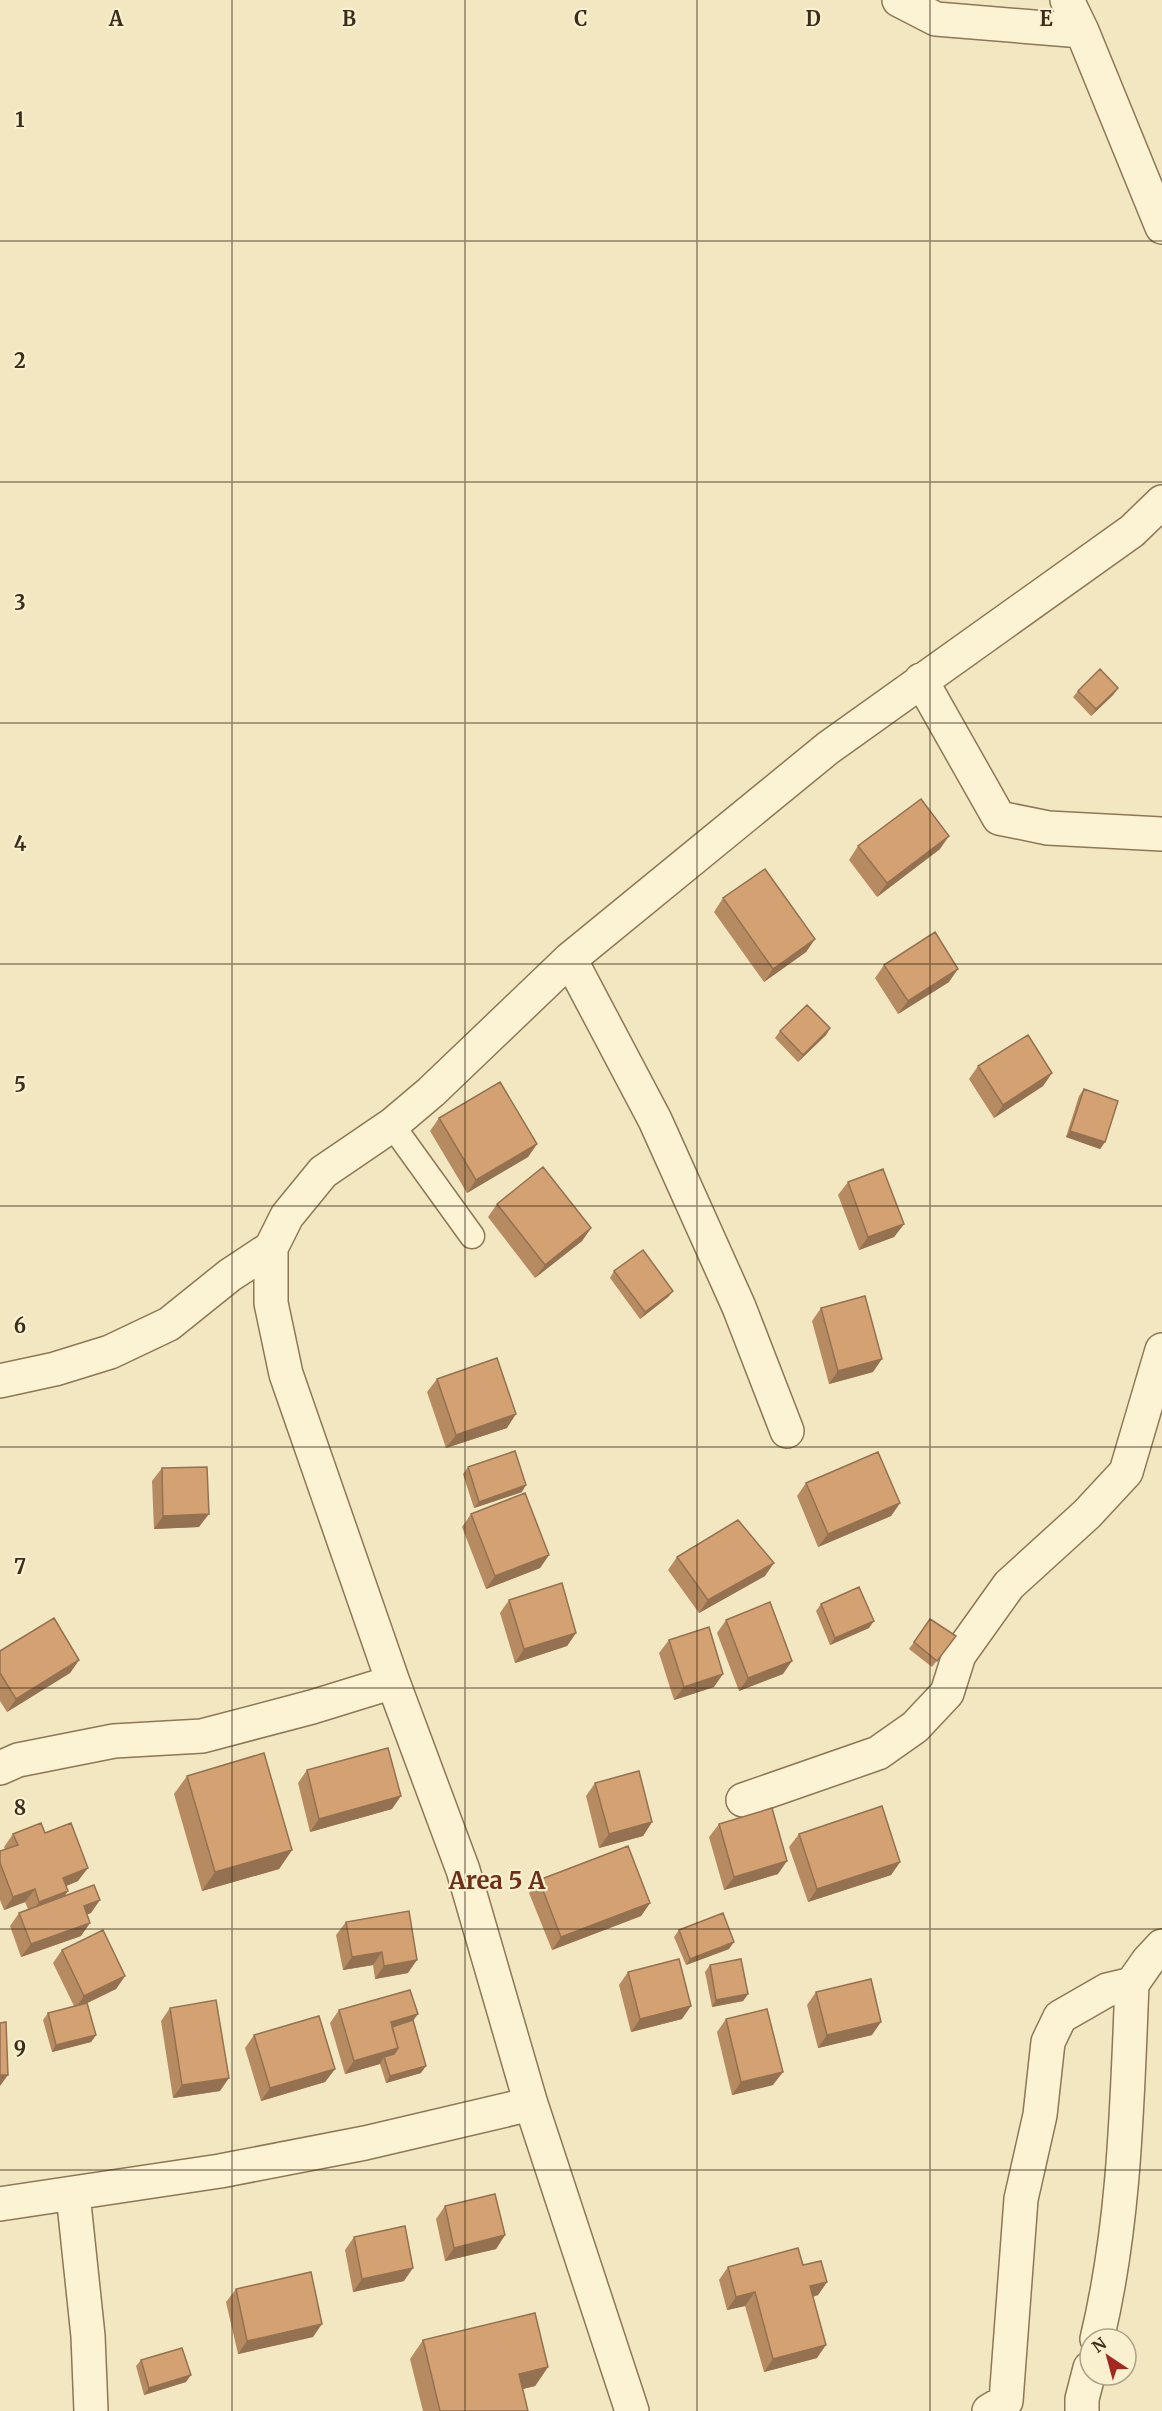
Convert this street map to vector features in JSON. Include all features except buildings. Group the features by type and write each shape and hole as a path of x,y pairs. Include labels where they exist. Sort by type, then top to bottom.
{"street":[{"path":"899,0 936,19 1082,31"},
{"path":"1066,0 1082,31 1162,227"},
{"path":"632,2411 531,2104 463,1870 393,1682 286,1374 271,1303 271,1248 287,1216 322,1172 392,1125 431,1092 570,959 828,748 1132,531 1162,502"},
{"path":"921,680 999,818 1048,828 1162,834"},
{"path":"570,959 655,1120 739,1307 787,1431"},
{"path":"0,1381 55,1370 110,1352 169,1324 230,1275 271,1248"},
{"path":"743,1800 879,1753 915,1727 947,1693 959,1655 1009,1585 1087,1514 1126,1472 1162,1350"},
{"path":"0,1768 18,1760 114,1741 202,1736 312,1707 393,1682"},
{"path":"1100,2327 1110,2287 1126,2148 1132,1984 1162,1946"},
{"path":"989,2411 1006,2401 1021,2199 1040,2115 1048,2043 1060,2017 1107,1990 1132,1984"},
{"path":"0,2204 220,2171 354,2145 531,2104"},
{"path":"73,2194 88,2336 91,2411"},
{"path":"1082,2411 1085,2387"}],"lane":[{"path":"392,1125 472,1236"}],"district":[{"name":"Area 5 A","path":"497,1880"}]}
